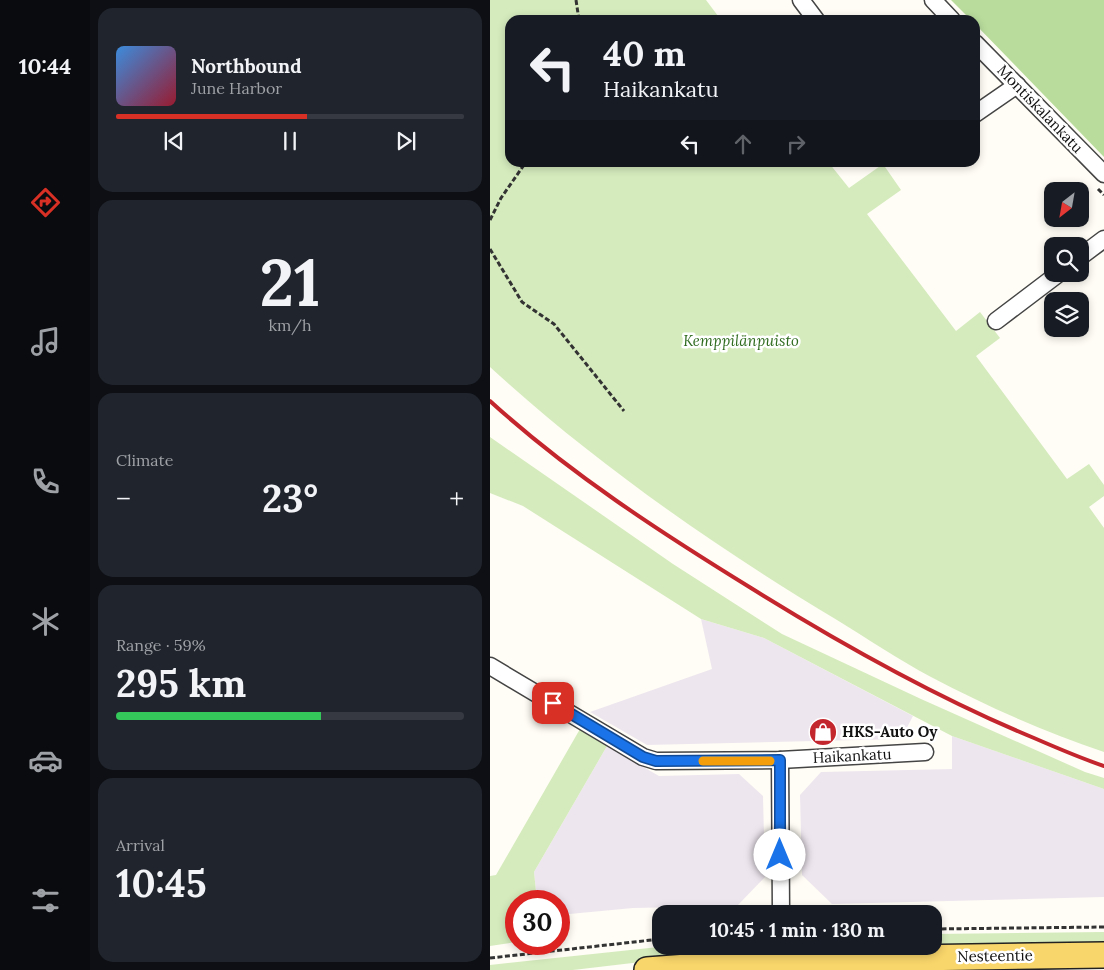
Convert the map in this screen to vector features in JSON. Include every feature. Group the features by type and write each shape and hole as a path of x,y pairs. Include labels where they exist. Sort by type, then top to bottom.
{"main road":[{"name":"Nesteentie","path":"647,970 783,959 1104,955"}],"street":[{"path":"801,0 812,15"},
{"path":"933,0 947,15"},
{"name":"Montiskalankatu","path":"980,48 1104,174"},
{"path":"980,111 1017,85"},
{"path":"1089,250 1104,239"},
{"path":"996,321 1047,282"},
{"name":"Haikankatu","path":"490,666 649,759 661,761 780,760 925,752"},
{"path":"780,760 781,905"}],"path":[{"path":"576,0 578,15"},
{"path":"490,220 501,198 523,167"},
{"path":"490,249 522,302 554,324 624,411"},
{"path":"942,929 1104,927"},
{"path":"490,958 652,940"}],"shaded area":[{"path":"701,619 764,638 913,716 901,739 647,745 590,712 712,669"},
{"path":"952,736 1104,789 1104,897 832,904 802,875 800,795 821,772 952,769"},
{"path":"607,746 659,776 739,774 763,796 765,877 738,905 652,905 652,908 570,914 570,890 536,890 534,872"}],"green space":[{"name":"Kemppilänpuisto","path":"490,0 706,0 717,15 505,15 505,167 832,167 849,188 879,167 885,167 901,190 867,214 956,331 980,312 1000,338 976,356 1067,479 1089,464 1104,485 1104,496 1089,507 1104,528 1104,752 1038,727 952,688 907,664 792,592 702,533 613,470 490,367"},
{"path":"951,0 1104,0 1104,157 980,29 980,15 966,15"},
{"path":"490,437 673,564 782,634 921,699 1085,772 1104,778 1104,789 952,736 764,638 701,619 523,506 490,493"},
{"path":"580,729 607,746 534,872 536,890 505,890 505,944 490,946 490,876 496,875"},
{"path":"1104,932 1104,947 942,946 942,934"},
{"path":"652,948 652,955 700,955 573,970 490,970 490,965"}],"railway":[{"path":"490,401 551,453 616,501 785,609 889,669 961,705 997,722 1104,766"}],"slow traffic":[{"path":"703,761 770,761"}],"place":[{"name":"HKS-Auto Oy","path":"823,732"}],"route":[{"path":"553,703 643,757 656,761 780,760 780,855"}]}
